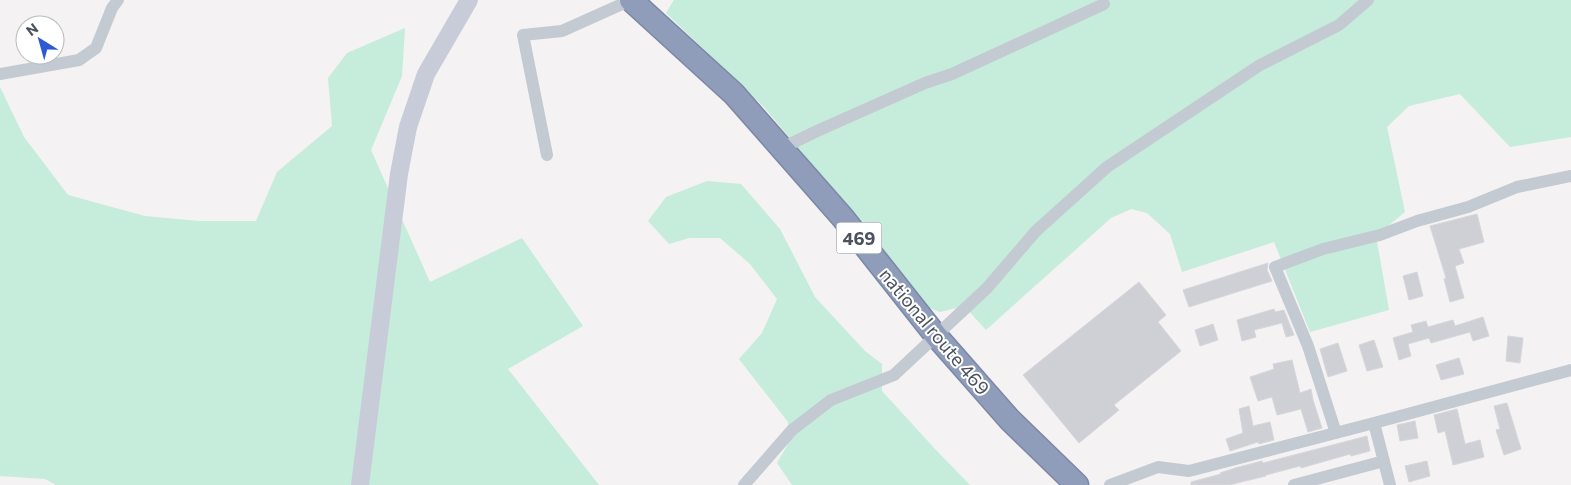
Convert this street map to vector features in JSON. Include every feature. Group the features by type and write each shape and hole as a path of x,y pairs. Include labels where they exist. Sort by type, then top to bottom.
{"highway":[{"name":"national route 469","path":"631,0 734,94 843,218 937,337 1010,420 1077,485"}],"street":[{"path":"0,74 79,60 96,48 112,8 118,0"},
{"path":"360,485 399,174 408,126 426,74 469,0"},
{"path":"547,155 524,35 562,31 631,0"},
{"path":"744,485 792,430 831,400 894,376 987,288 1036,231 1107,167 1260,65 1339,25 1368,0"},
{"path":"782,148 925,83 952,74 1104,4"},
{"path":"1336,433 1308,346 1276,267 1323,249 1380,235 1417,221 1468,207 1517,187 1571,176"},
{"path":"1110,485 1158,467 1189,471 1571,370"},
{"path":"1374,423 1390,485"},
{"path":"1294,485 1384,461"}],"green space":[{"path":"674,0 1571,0 1571,137 1510,147 1460,94 1409,106 1387,127 1405,212 1376,236 1389,310 1310,332 1274,242 1182,272 1170,234 1147,213 1131,209 1111,218 986,330 964,306 940,312 927,307 885,252 764,107 666,13"},
{"path":"405,28 402,76 371,150 430,282 522,238 583,326 508,369 599,485 56,485 45,479 0,476 0,87 24,137 68,195 145,216 199,221 256,221 277,172 332,126 328,78 347,53"},
{"path":"707,181 741,184 780,229 815,297 865,351 882,364 882,391 970,485 792,485 777,463 788,444 788,422 739,359 762,333 777,299 750,264 720,238 689,238 669,244 648,221 666,197"}],"building":[{"path":"1477,214 1484,242 1459,249 1464,263 1455,266 1464,298 1450,302 1444,279 1446,278 1430,226"},
{"path":"1268,263 1267,270 1272,281 1189,307 1183,290"},
{"path":"1417,272 1423,296 1409,300 1403,276"},
{"path":"1139,282 1166,315 1158,322 1181,351 1114,405 1119,410 1079,443 1023,375"},
{"path":"1274,309 1275,312 1284,310 1294,335 1286,337 1282,323 1254,330 1256,337 1242,341 1237,320"},
{"path":"1483,317 1489,336 1473,341 1470,332 1431,343 1429,338 1408,344 1411,356 1399,360 1393,338 1413,332 1411,325 1426,321 1428,327 1453,320 1455,326"},
{"path":"1213,324 1218,340 1200,346 1195,330"},
{"path":"1508,336 1523,338 1520,363 1506,361"},
{"path":"1374,340 1383,367 1367,371 1359,345"},
{"path":"1338,343 1347,371 1328,377 1320,349"},
{"path":"1459,358 1464,374 1441,380 1436,365"},
{"path":"1292,360 1300,393 1311,389 1322,428 1308,432 1301,409 1277,415 1272,397 1258,401 1250,377 1274,369 1273,364"},
{"path":"1507,403 1521,449 1504,455 1496,430 1500,429 1494,406"},
{"path":"1249,406 1253,426 1270,422 1274,440 1259,444 1258,442 1230,451 1226,439 1243,433 1239,409"},
{"path":"1457,409 1465,444 1480,440 1484,457 1453,465 1445,431 1438,433 1434,415"},
{"path":"1415,421 1418,438 1400,441 1397,425"},
{"path":"1367,436 1370,451 1351,456 1350,454 1301,468 1300,466 1229,485 1191,485 1191,482 1235,468 1262,461 1263,463"},
{"path":"1427,461 1430,476 1409,482 1405,466"}]}
